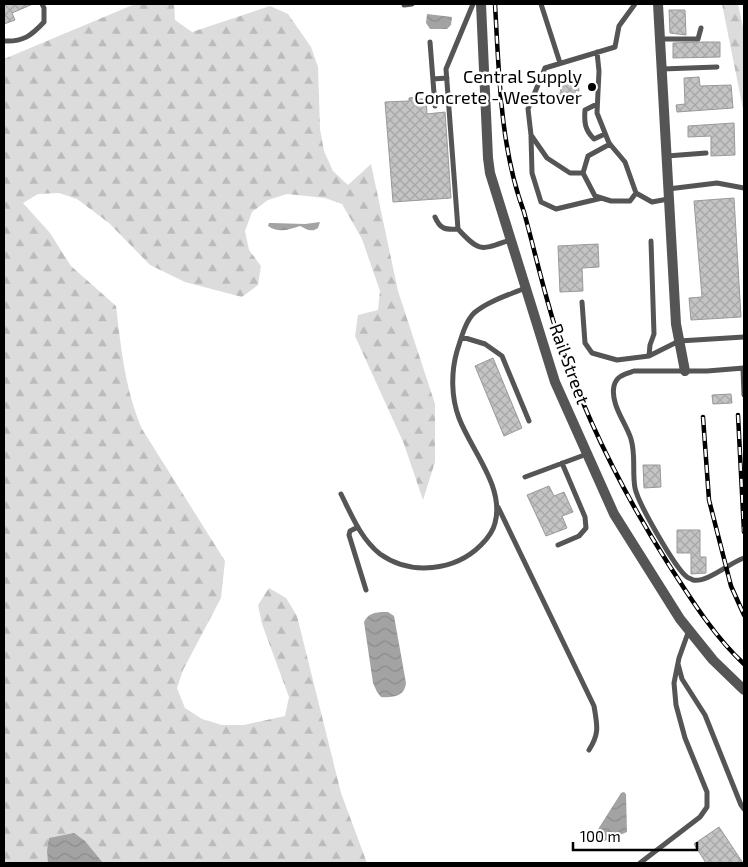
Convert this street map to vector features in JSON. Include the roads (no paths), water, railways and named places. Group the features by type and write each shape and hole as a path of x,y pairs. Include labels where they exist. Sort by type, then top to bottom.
{"street":[{"name":"Rail Street","path":"481,4 488,158 510,240 555,382 614,514 689,629 713,660 744,690"},
{"path":"658,4 676,324 685,371"}],"lane":[{"path":"4,41 12,42 32,35 44,22 44,8 42,4"},
{"path":"404,5 412,4"},
{"path":"473,4 446,69 458,229 473,245 485,249 510,240"},
{"path":"541,4 560,63"},
{"path":"602,198 556,209 541,202 532,173 528,109 545,68 614,47 619,26 635,4"},
{"path":"660,39 698,39 701,28"},
{"path":"430,42 435,106"},
{"path":"597,52 599,71 597,113 610,144 624,162 636,194 652,202 669,194 717,183 744,188"},
{"path":"662,69 718,67"},
{"path":"433,79 447,78"},
{"path":"597,104 585,110 584,123 594,139 605,134"},
{"path":"531,135 547,158 570,173 583,173"},
{"path":"610,144 588,156 583,173 595,196 610,201 630,201 636,194"},
{"path":"667,156 706,153"},
{"path":"435,217 439,226 443,229 458,229"},
{"path":"649,356 654,334 652,240"},
{"path":"526,288 474,313 469,320 462,337 452,375 454,396 458,416 489,478 498,507 594,706 598,726 595,740 589,750"},
{"path":"582,302 585,343 592,353 617,360 649,356 679,342 744,337"},
{"path":"462,337 485,344 502,356 529,421"},
{"path":"744,395 743,368 707,371 634,371 617,378 614,384 615,403 632,440 635,490 663,542 687,577 700,580 708,579 719,570 744,558"},
{"path":"525,477 587,454"},
{"path":"558,544 579,536 586,528 585,517 562,463"},
{"path":"341,494 366,541 381,554 415,567 448,566 465,558 489,537 495,524 498,507"},
{"path":"358,527 350,531 349,535 366,590"},
{"path":"640,863 700,817 706,806 707,792 685,738 676,705 674,683 689,629"},
{"path":"678,664 682,679 704,715 744,809"}],"water":[{"path":"427,14 452,17 451,25 447,29 430,29 426,23"},
{"path":"320,222 318,228 313,230 300,226 276,230 268,226 269,223 305,224"},
{"path":"388,612 394,616 406,683 401,693 390,697 381,697 373,683 364,622 371,614"},
{"path":"624,792 626,794 627,832 602,842 595,834 621,793"},
{"path":"74,833 85,841 103,863 48,863 49,838"}],"railway":[{"path":"495,4 502,110 510,162 548,303 567,363 592,423 620,481 652,538 704,617 723,642 744,664"},
{"path":"738,415 744,532"},
{"path":"703,417 709,500 731,586 744,615"}],"place":[{"name":"Central Supply Concrete - Westover","path":"592,87"}]}
